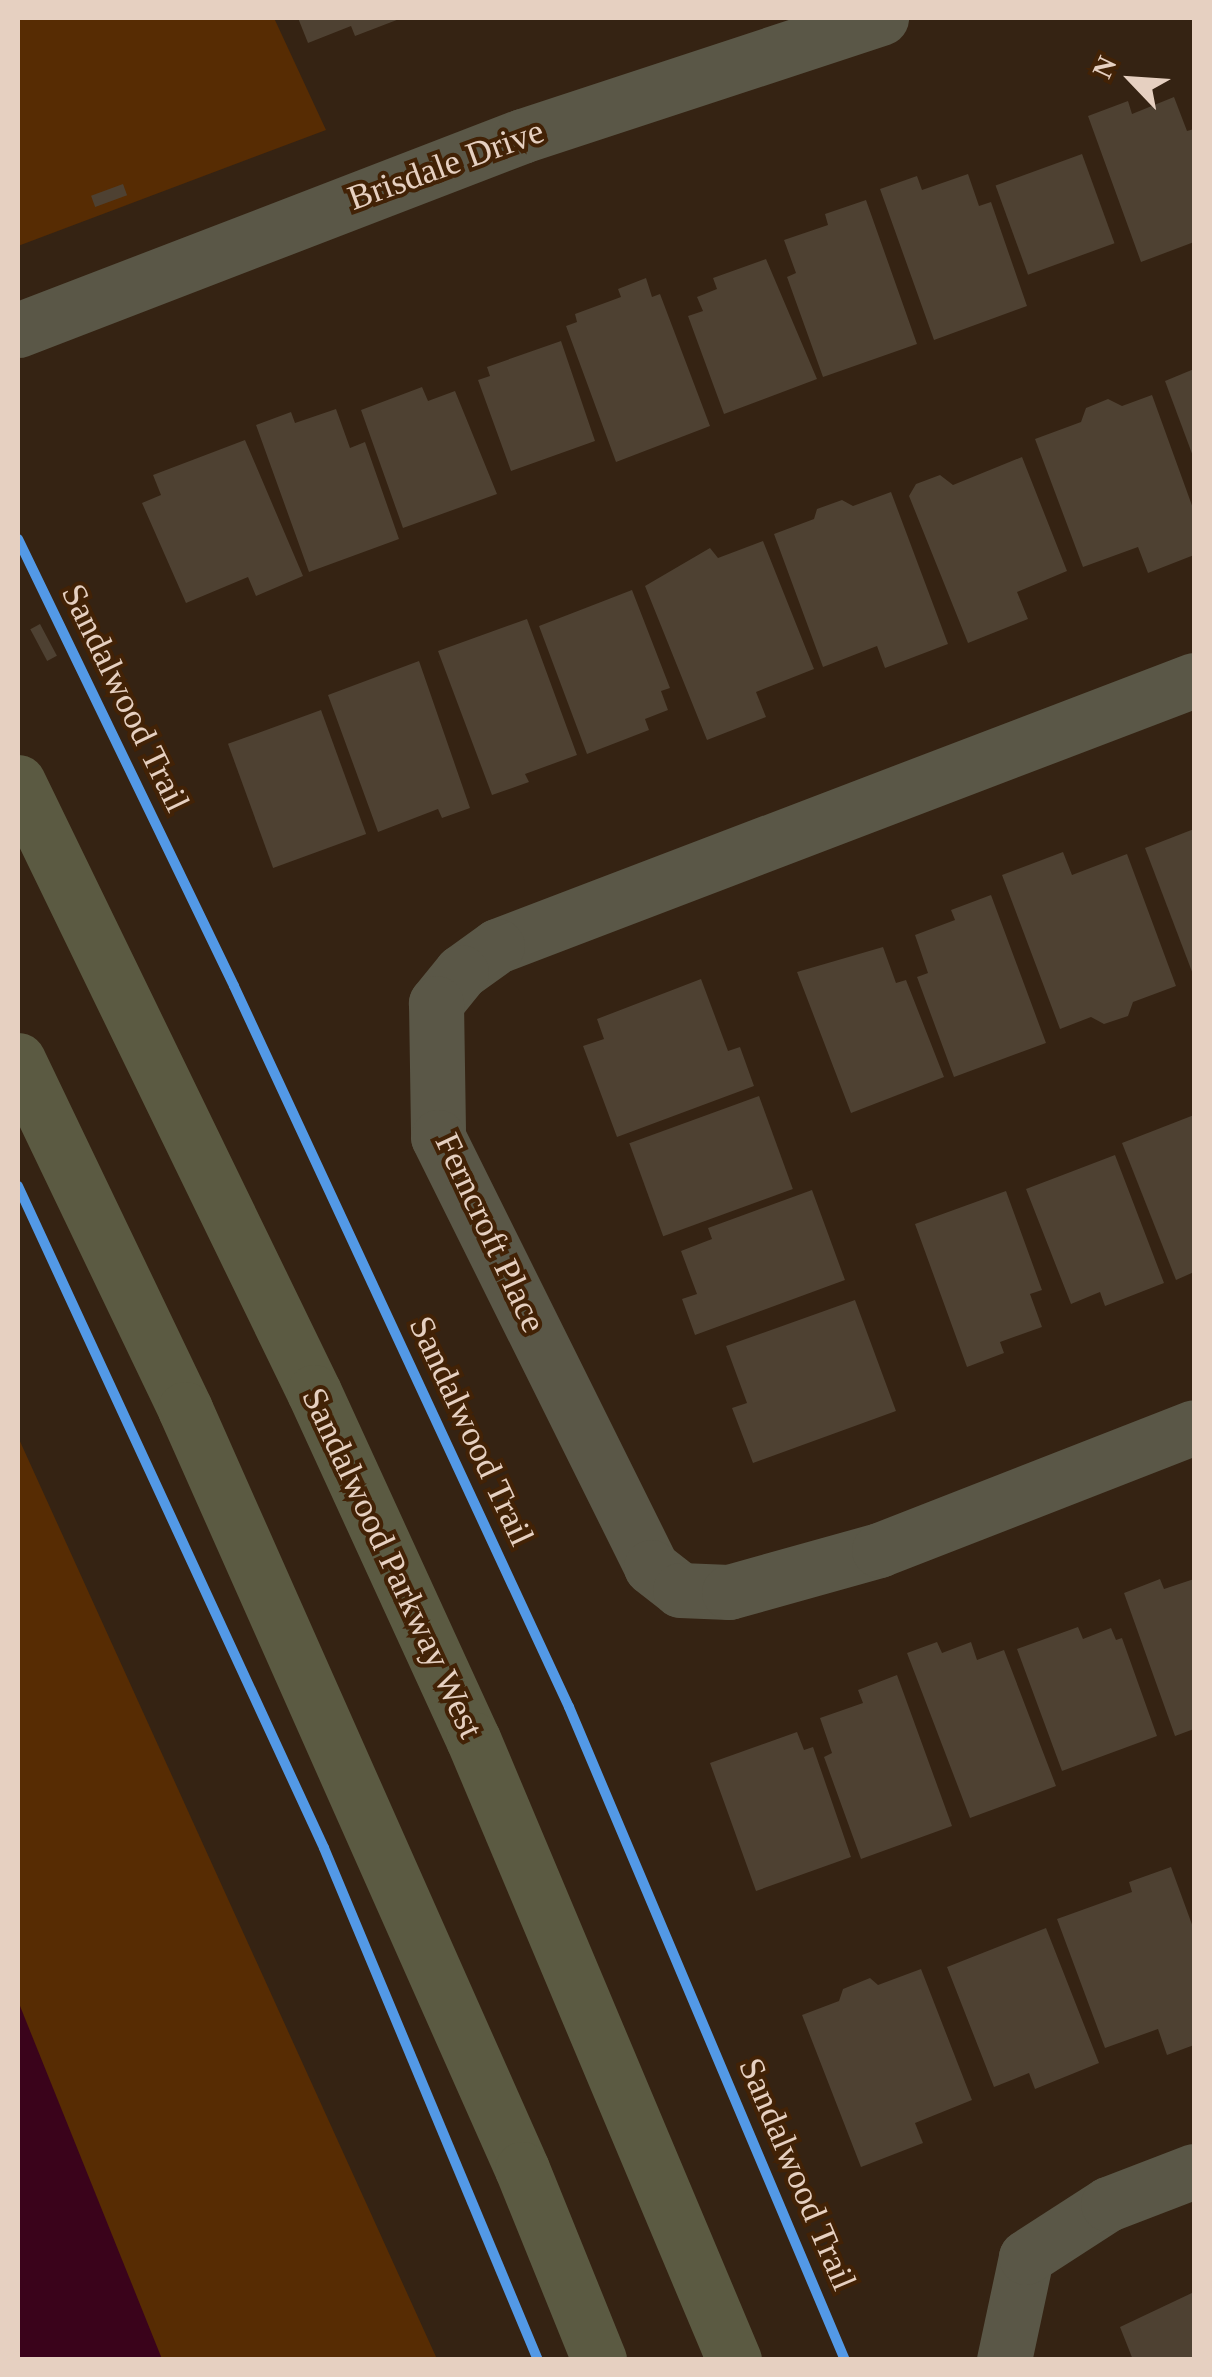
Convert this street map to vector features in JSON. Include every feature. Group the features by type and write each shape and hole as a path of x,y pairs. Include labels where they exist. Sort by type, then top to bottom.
{"main road":[{"name":"Sandalwood Parkway West","path":"18,782 306,1374 457,1704 734,2360"},
{"path":"18,1060 185,1409 522,2169 599,2360"}],"street":[{"name":"Brisdale Drive","path":"18,330 522,136 881,18"},
{"name":"Ferncroft Place","path":"1194,680 497,946 462,972 436,1003 438,1136 651,1567 680,1590 729,1592 879,1550 1194,1427"},
{"path":"1004,2360 1026,2257 1108,2204 1194,2171"}],"shaded area":[{"path":"18,18 274,18 326,130 18,246"},
{"path":"18,1437 437,2359 18,2359"},
{"path":"18,2001 162,2359 18,2359"}],"building":[{"path":"298,18 402,18 355,36 351,26 308,43"},
{"path":"1174,97 1187,131 1194,129 1194,242 1141,262 1088,116 1128,101 1132,114"},
{"path":"1082,154 1114,243 1028,275 996,185"},
{"path":"968,174 979,206 991,202 1027,306 934,340 880,189 917,176 922,190"},
{"path":"123,184 127,195 95,207 91,196"},
{"path":"866,200 917,344 823,377 787,277 796,273 784,240 828,225 825,214"},
{"path":"766,259 817,379 724,414 688,316 703,311 697,297 717,289 713,278"},
{"path":"646,278 652,297 660,294 710,426 616,462 566,326 577,322 575,314 621,297 618,289"},
{"path":"561,341 595,441 511,471 478,380 490,376 487,367"},
{"path":"1194,369 1194,459 1165,381"},
{"path":"422,387 428,401 455,391 497,494 403,528 361,410"},
{"path":"1152,395 1194,511 1194,555 1148,573 1138,547 1083,567 1035,439 1081,422 1086,408 1108,399 1122,406"},
{"path":"336,409 350,448 365,442 399,539 309,572 256,425 291,412 295,423"},
{"path":"245,440 303,576 256,596 248,577 186,603 142,503 161,495 153,475"},
{"path":"1022,457 1067,571 1017,592 1028,619 968,643 909,496 916,484 940,475 953,485"},
{"path":"891,492 948,644 885,668 877,646 823,667 774,534 814,519 817,509 842,500 853,506"},
{"path":"763,541 814,669 756,692 766,717 707,740 645,586 710,548 718,558"},
{"path":"632,590 670,688 661,691 668,710 645,719 649,730 587,754 539,626"},
{"path":"527,619 577,755 525,774 529,782 492,795 438,651"},
{"path":"40,624 57,656 47,661 30,629"},
{"path":"419,661 470,808 442,818 438,809 378,832 328,695"},
{"path":"321,710 366,834 273,868 228,744"},
{"path":"1194,829 1194,977 1145,848"},
{"path":"1063,852 1072,875 1127,854 1176,986 1133,1002 1128,1016 1104,1024 1091,1017 1060,1029 1002,875"},
{"path":"991,895 1046,1043 954,1077 917,977 928,973 915,935 955,920 951,910"},
{"path":"883,947 896,983 906,980 944,1077 851,1113 797,972"},
{"path":"701,979 728,1051 740,1047 754,1086 617,1137 583,1046 604,1039 597,1019"},
{"path":"759,1096 793,1189 663,1236 629,1143"},
{"path":"1194,1115 1194,1272 1176,1280 1122,1143"},
{"path":"1115,1155 1164,1283 1105,1306 1100,1292 1071,1304 1026,1189"},
{"path":"812,1190 845,1280 695,1335 682,1299 697,1294 681,1251 712,1239 708,1228"},
{"path":"1006,1191 1042,1290 1030,1294 1042,1327 1000,1342 1004,1353 967,1367 915,1224"},
{"path":"855,1300 896,1411 753,1463 732,1408 747,1403 726,1346"},
{"path":"1160,1579 1164,1589 1194,1579 1194,1729 1175,1736 1124,1593"},
{"path":"1078,1627 1083,1639 1111,1628 1116,1640 1122,1638 1157,1736 1062,1771 1017,1649"},
{"path":"937,1642 942,1653 971,1642 977,1660 1004,1650 1056,1786 970,1818 907,1653"},
{"path":"897,1675 952,1826 861,1859 824,1757 832,1753 820,1718 863,1703 858,1690"},
{"path":"797,1732 804,1750 813,1747 851,1857 756,1891 710,1763"},
{"path":"1171,1867 1194,1930 1194,2045 1167,2055 1158,2029 1105,2048 1057,1919 1132,1892 1129,1882"},
{"path":"1046,1928 1099,2063 1035,2089 1029,2073 994,2087 947,1967"},
{"path":"921,1969 972,2100 915,2123 923,2143 861,2167 802,2015 839,2001 843,1989 870,1978 878,1985"},
{"path":"1194,2292 1194,2360 1133,2360 1120,2327"}],"cycle path":[{"name":"Sandalwood Trail","path":"18,539 234,986 569,1707 845,2360"},
{"path":"18,1186 324,1848 538,2360"}]}
